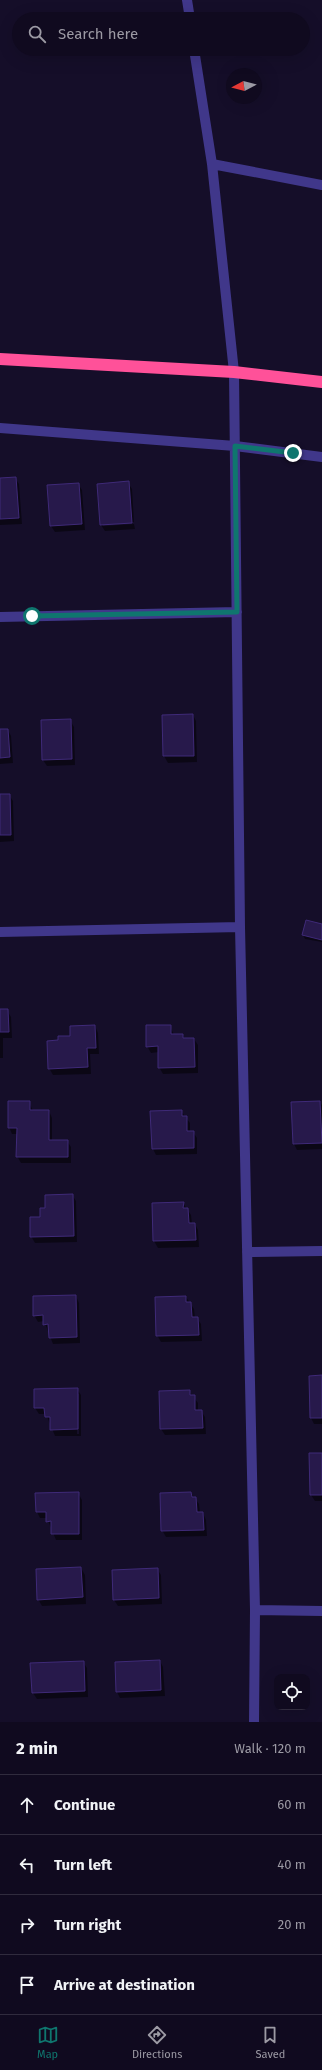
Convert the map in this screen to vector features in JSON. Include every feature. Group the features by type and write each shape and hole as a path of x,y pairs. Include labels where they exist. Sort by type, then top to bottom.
{"highway":[{"path":"0,359 234,372 322,382"}],"street":[{"path":"187,0 189,12"},
{"path":"195,56 212,164 234,372 240,927 255,1610 254,1722"},
{"path":"212,164 322,185"},
{"path":"0,428 235,446 322,457"},
{"path":"0,617 237,612"},
{"path":"0,932 240,927"},
{"path":"247,1252 322,1251"},
{"path":"255,1610 322,1611"}],"building":[{"path":"16,477 19,518 0,519 0,478"},
{"path":"129,481 132,523 100,525 97,484"},
{"path":"79,483 82,524 50,526 47,485"},
{"path":"193,714 194,756 163,756 162,715"},
{"path":"71,719 72,759 42,760 41,720"},
{"path":"0,729 8,729 10,757 0,758"},
{"path":"0,794 10,794 11,835 0,835"},
{"path":"306,920 322,924 322,940 302,935"},
{"path":"0,1009 8,1009 9,1032 0,1032"},
{"path":"95,1025 96,1048 87,1048 88,1067 48,1069 47,1041 58,1040 58,1036 70,1036 70,1026"},
{"path":"146,1025 171,1025 171,1034 183,1034 183,1038 194,1038 195,1067 158,1068 158,1046 146,1047"},
{"path":"8,1101 30,1101 30,1110 49,1110 49,1140 68,1140 68,1157 16,1157 17,1128 8,1128"},
{"path":"320,1101 322,1143 293,1144 291,1102"},
{"path":"182,1110 182,1116 187,1116 187,1131 194,1131 194,1148 152,1149 150,1111"},
{"path":"73,1194 74,1236 30,1237 30,1217 40,1217 40,1208 45,1208 45,1195"},
{"path":"184,1202 183,1208 188,1208 189,1223 195,1223 196,1240 153,1241 152,1203"},
{"path":"76,1295 77,1337 49,1338 48,1324 43,1325 43,1315 33,1316 33,1296"},
{"path":"186,1296 186,1302 191,1302 192,1317 198,1317 199,1335 156,1336 155,1297"},
{"path":"322,1375 322,1418 310,1418 309,1376"},
{"path":"78,1388 78,1429 50,1430 50,1417 45,1417 44,1408 34,1408 34,1389"},
{"path":"190,1390 190,1395 195,1395 195,1410 202,1410 203,1428 160,1429 159,1391"},
{"path":"309,1453 322,1453 322,1495 310,1495"},
{"path":"79,1492 79,1534 51,1534 51,1521 46,1522 46,1512 36,1512 35,1493"},
{"path":"191,1492 192,1497 196,1497 197,1512 203,1512 204,1530 161,1531 160,1493"},
{"path":"81,1567 83,1597 37,1600 36,1569"},
{"path":"158,1568 159,1598 113,1600 112,1570"},
{"path":"160,1660 161,1690 116,1692 115,1662"},
{"path":"84,1661 85,1691 32,1693 30,1663"}],"route":[{"path":"32,616 237,612 235,446 293,453"}]}
